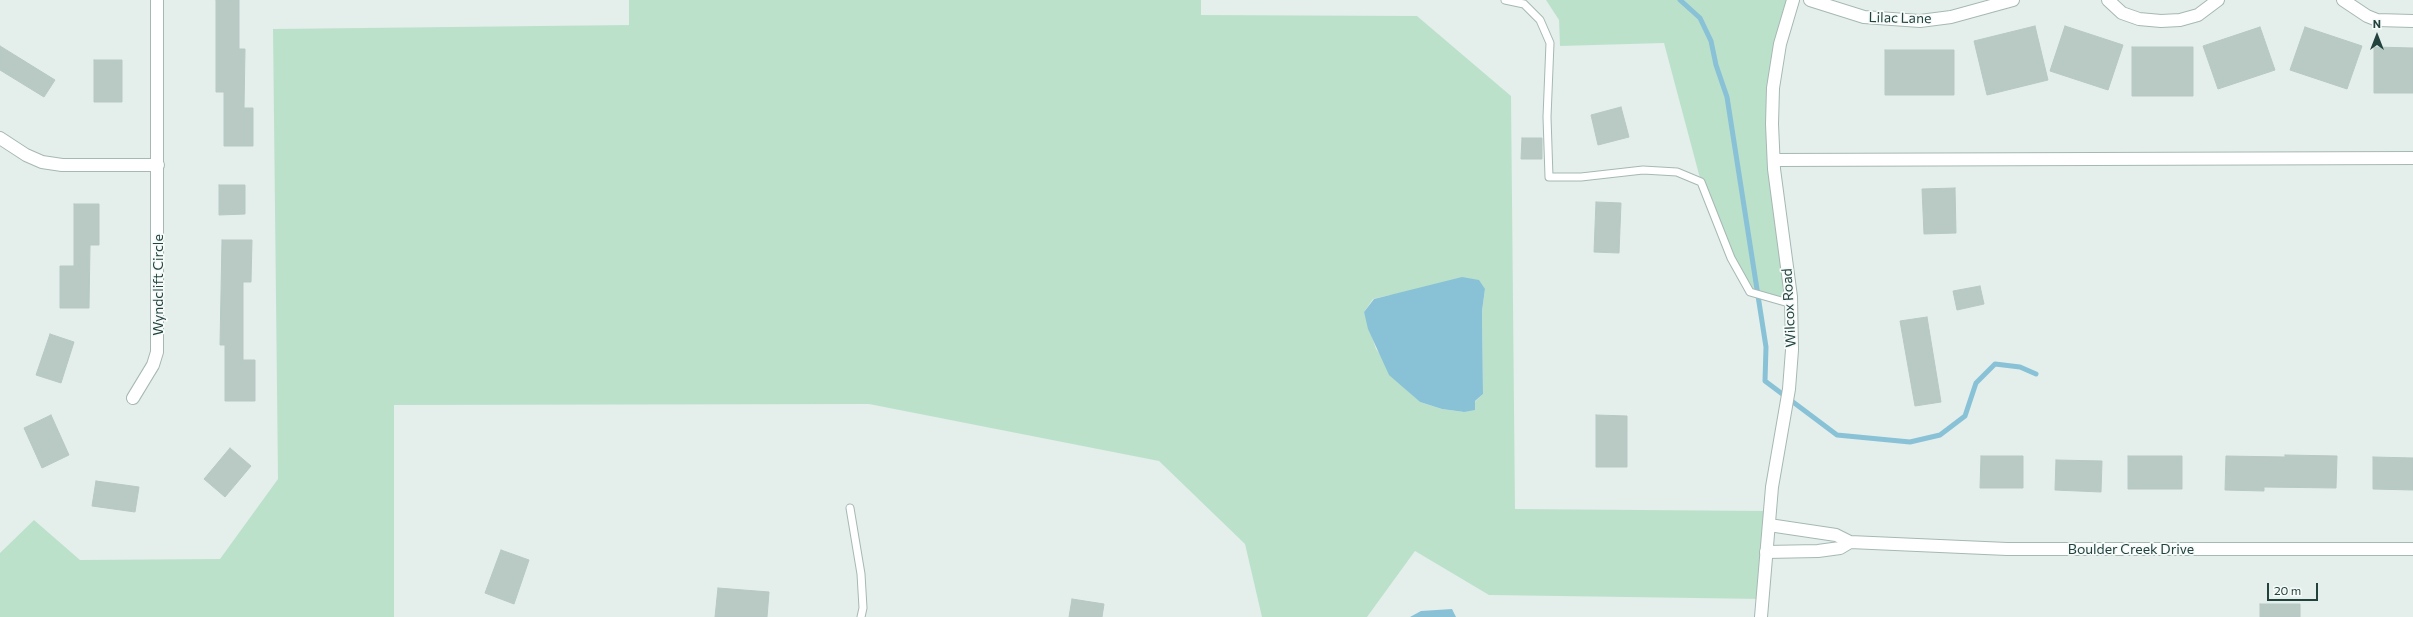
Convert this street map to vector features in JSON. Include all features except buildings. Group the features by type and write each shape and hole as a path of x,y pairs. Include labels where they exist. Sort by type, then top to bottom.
{"street":[{"name":"Wyndclift Circle","path":"133,398 153,365 157,352 157,0"},
{"name":"Wilcox Road","path":"1761,617 1772,486 1789,382 1792,350 1792,304 1774,169 1775,160 1772,124 1773,88 1780,44 1792,0"},
{"name":"Lilac Lane","path":"1810,0 1864,17 1920,21 1951,17 2013,0"},
{"path":"2108,0 2122,13 2133,17 2161,21 2180,20 2198,15 2218,0"},
{"path":"2343,0 2367,16 2377,20 2413,21"},
{"path":"0,138 26,155 48,163 62,165 158,165"},
{"path":"1775,160 2413,158"},
{"name":"Boulder Creek Drive","path":"1769,526 1836,535 1850,542 2007,549 2413,549"},
{"name":"Boulder Creek Drive","path":"1766,552 1818,551 1840,548 1850,542"}],"lane":[{"path":"1505,0 1524,4 1540,20 1550,42 1547,117 1549,177 1581,177 1643,170 1677,172 1701,182 1730,258 1750,292 1792,304"},
{"path":"850,508 861,574 863,608 860,617"}],"green space":[{"path":"629,0 1201,0 1201,15 1417,16 1511,96 1515,509 1770,511 1762,599 1489,595 1415,551 1367,617 1262,617 1245,544 1159,461 869,404 394,405 394,617 0,617 0,553 34,520 80,560 220,559 278,479 273,29 629,25","holes":["1485,289 1482,311 1483,394 1464,412 1442,409 1420,402 1408,391 1376,349 1364,312 1373,299 1390,295"]},
{"path":"1546,0 1793,0 1772,124 1792,304 1750,292 1701,182 1664,43 1560,46 1559,20"}],"water":[{"path":"1462,277 1479,280 1485,289 1482,311 1483,394 1475,401 1475,410 1464,412 1442,409 1420,402 1389,375 1368,329 1364,312 1374,299"},
{"path":"1452,609 1456,617 1410,617 1421,611"}],"waterway":[{"path":"1680,0 1700,18 1711,41 1716,65 1727,97 1766,347 1765,381 1837,435 1910,442 1940,435 1965,416 1976,383 1995,364 2020,367 2036,374"}]}
